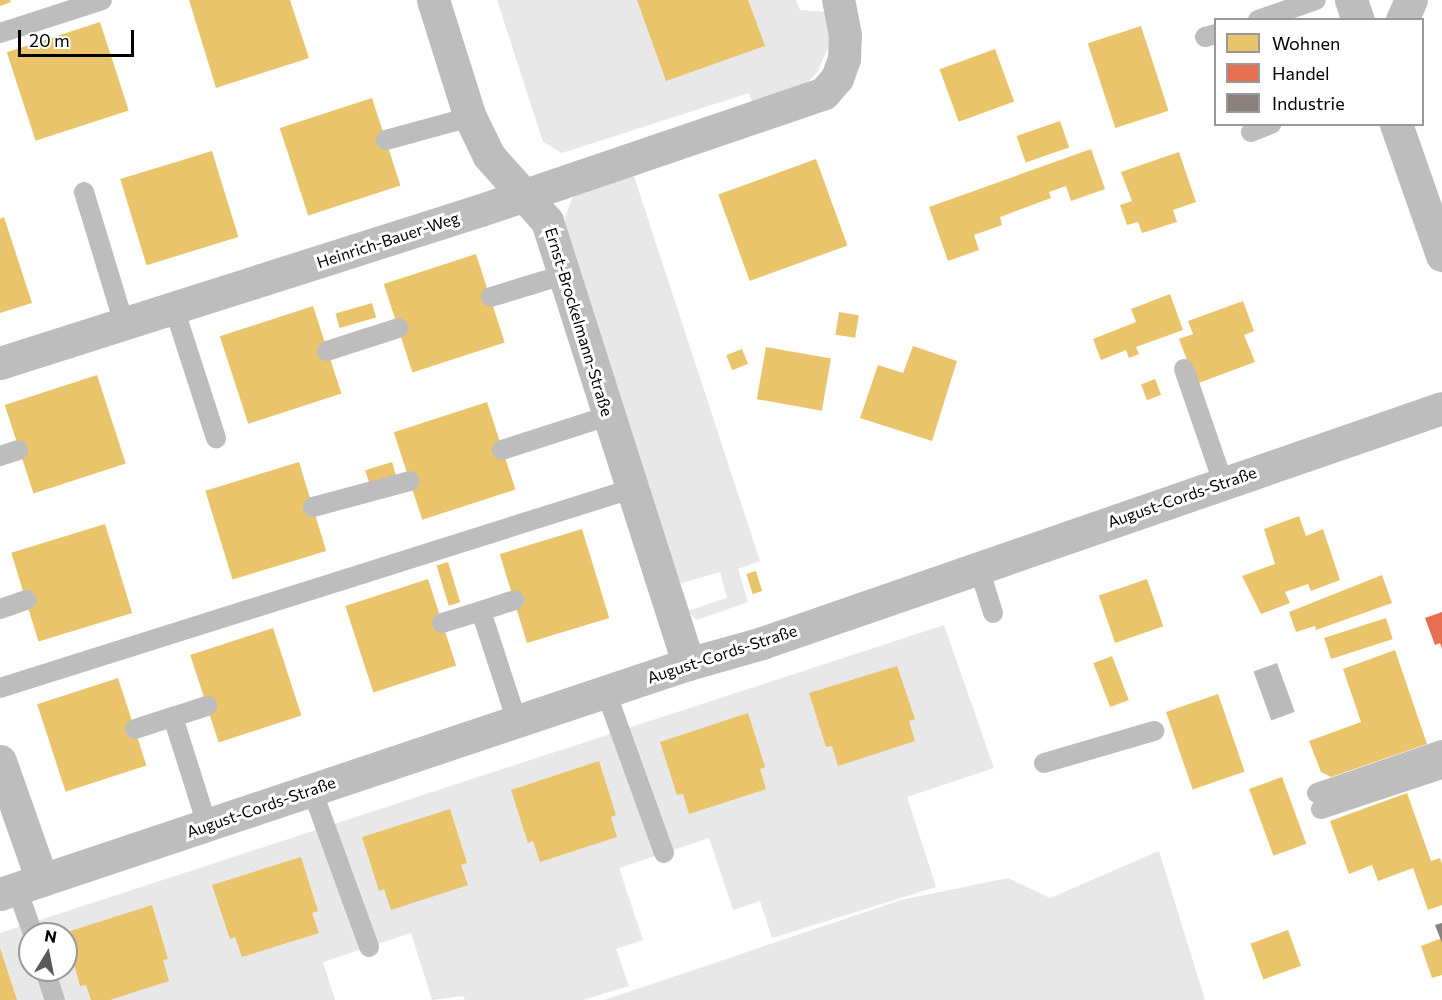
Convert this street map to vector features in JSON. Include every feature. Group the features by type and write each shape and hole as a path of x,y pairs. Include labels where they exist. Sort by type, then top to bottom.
{"street":[{"name":"Ernst-Brockelmann-Straße","path":"433,0 470,117 489,156 527,195 547,221 688,664"},
{"name":"Heinrich-Bauer-Weg","path":"0,363 527,195 824,93 837,78 844,59 845,35 838,0"},
{"path":"1351,0 1357,18"},
{"path":"1403,18 1411,0"},
{"path":"1397,126 1442,255"},
{"name":"August-Cords-Straße","path":"20,888 688,664 762,643 1442,408"},
{"path":"0,761 20,888"}],"lane":[{"path":"0,33 102,0"},
{"path":"1264,18 1316,0"},
{"path":"386,140 470,117"},
{"path":"1251,132 1266,126"},
{"path":"84,192 124,324"},
{"path":"491,297 563,275"},
{"path":"174,308 216,438"},
{"path":"327,351 398,328"},
{"path":"1185,369 1223,482"},
{"path":"502,450 608,416"},
{"path":"313,507 410,481"},
{"path":"0,688 631,489"},
{"path":"979,568 993,613"},
{"path":"0,609 26,600"},
{"path":"442,623 514,600"},
{"path":"481,611 517,722"},
{"path":"606,692 664,853"},
{"path":"135,729 207,706"},
{"path":"173,717 207,825"},
{"path":"1044,763 1154,730"},
{"path":"1442,750 1319,801 1442,769"},
{"path":"312,790 369,947"},
{"path":"20,888 30,922"},
{"path":"49,982 55,1000"}],"shaded area":[{"path":"497,0 796,0 800,10 830,12 828,48 817,73 796,93 754,106 749,93 562,153 543,142"},
{"path":"632,170 760,561 738,569 748,602 697,620 687,611 727,598 720,572 678,584 566,233 565,218 571,200 586,185"},
{"path":"944,625 994,768 907,797 936,887 772,938 760,901 733,910 709,838 619,868 643,940 616,949 629,986 583,1000 465,1000 463,996 432,1000 411,933 323,962 335,1000 0,1000 0,933 18,927 18,982 78,982 78,922 34,922"},
{"path":"1277,663 1295,712 1271,720 1254,672"},
{"path":"1159,851 1205,1000 604,1000 901,900 1008,878 1050,898"}],"building: Wohnen":[{"path":"0,0 10,0 11,2 0,6"},
{"path":"189,0 290,0 309,58 216,88"},
{"path":"637,0 748,0 765,46 666,81"},
{"path":"100,22 129,110 36,141 7,52"},
{"path":"1141,26 1169,111 1115,128 1088,43"},
{"path":"995,49 1014,102 959,122 940,69"},
{"path":"372,98 400,185 308,215 280,128"},
{"path":"1060,121 1069,147 1026,162 1017,136"},
{"path":"1091,149 1105,189 1071,201 1066,186 1049,192 1051,198 1000,217 1002,225 974,235 979,250 948,261 929,207"},
{"path":"212,151 238,237 147,265 120,179"},
{"path":"1179,152 1196,202 1173,210 1177,222 1142,233 1138,222 1127,225 1120,205 1132,201 1121,172"},
{"path":"816,159 847,245 750,281 718,195"},
{"path":"4,217 32,303 0,313 0,219"},
{"path":"476,254 505,342 412,372 384,284"},
{"path":"1170,294 1183,330 1136,347 1139,354 1129,358 1126,350 1101,360 1093,339 1136,322 1131,309"},
{"path":"1243,301 1254,331 1244,335 1255,362 1196,384 1179,339 1193,334 1188,321"},
{"path":"372,303 376,317 340,328 335,313"},
{"path":"313,306 341,393 248,424 220,336"},
{"path":"839,312 859,315 855,338 835,335"},
{"path":"913,346 957,361 932,441 860,418 878,365 903,373"},
{"path":"766,347 831,358 822,411 757,399"},
{"path":"742,349 748,364 732,370 726,355"},
{"path":"97,375 126,463 33,493 5,405"},
{"path":"1155,379 1161,395 1147,400 1141,384"},
{"path":"487,402 515,489 422,520 394,432"},
{"path":"299,462 326,551 232,580 205,491"},
{"path":"392,462 396,475 369,484 365,470"},
{"path":"1299,516 1306,536 1323,529 1340,580 1311,591 1308,584 1285,592 1290,603 1261,614 1242,576 1275,564 1264,529"},
{"path":"105,524 132,613 38,642 11,553"},
{"path":"582,529 609,618 527,643 500,554"},
{"path":"448,562 460,602 449,606 437,566"},
{"path":"756,571 762,591 753,594 746,574"},
{"path":"1382,575 1392,603 1316,630 1315,626 1296,632 1289,612"},
{"path":"428,579 456,666 373,692 345,606"},
{"path":"1147,579 1163,626 1115,643 1099,596"},
{"path":"1386,618 1393,639 1331,659 1324,638"},
{"path":"273,628 301,715 219,742 190,655"},
{"path":"1395,650 1427,744 1331,777 1321,772 1309,741 1361,722 1343,669"},
{"path":"1112,656 1129,700 1110,707 1093,663"},
{"path":"897,666 915,719 909,721 915,741 838,766 832,746 826,747 809,693"},
{"path":"118,678 146,765 66,792 37,704"},
{"path":"1218,694 1245,772 1193,789 1166,712"},
{"path":"748,713 765,767 760,769 766,789 689,814 683,794 677,795 660,742"},
{"path":"599,761 616,815 611,817 617,837 540,862 533,841 528,843 511,790"},
{"path":"1282,777 1306,844 1273,856 1249,789"},
{"path":"1407,793 1431,861 1440,858 1442,864 1442,905 1428,910 1413,868 1378,881 1372,865 1349,874 1330,821"},
{"path":"450,809 467,863 461,865 468,885 391,910 384,889 379,891 362,837"},
{"path":"301,857 318,911 312,913 319,933 242,957 235,937 230,939 212,885"},
{"path":"152,905 168,959 163,960 169,981 110,1000 91,1000 86,985 80,986 78,979 78,929"},
{"path":"1288,930 1301,966 1263,979 1250,944"},
{"path":"1442,938 1442,975 1432,978 1421,946"},
{"path":"0,948 17,1000 0,1000"}],"building: Handel":[{"path":"1442,612 1442,649 1440,643 1435,645 1425,618"}],"building: Industrie":[{"path":"1442,923 1442,943 1435,925"}]}
